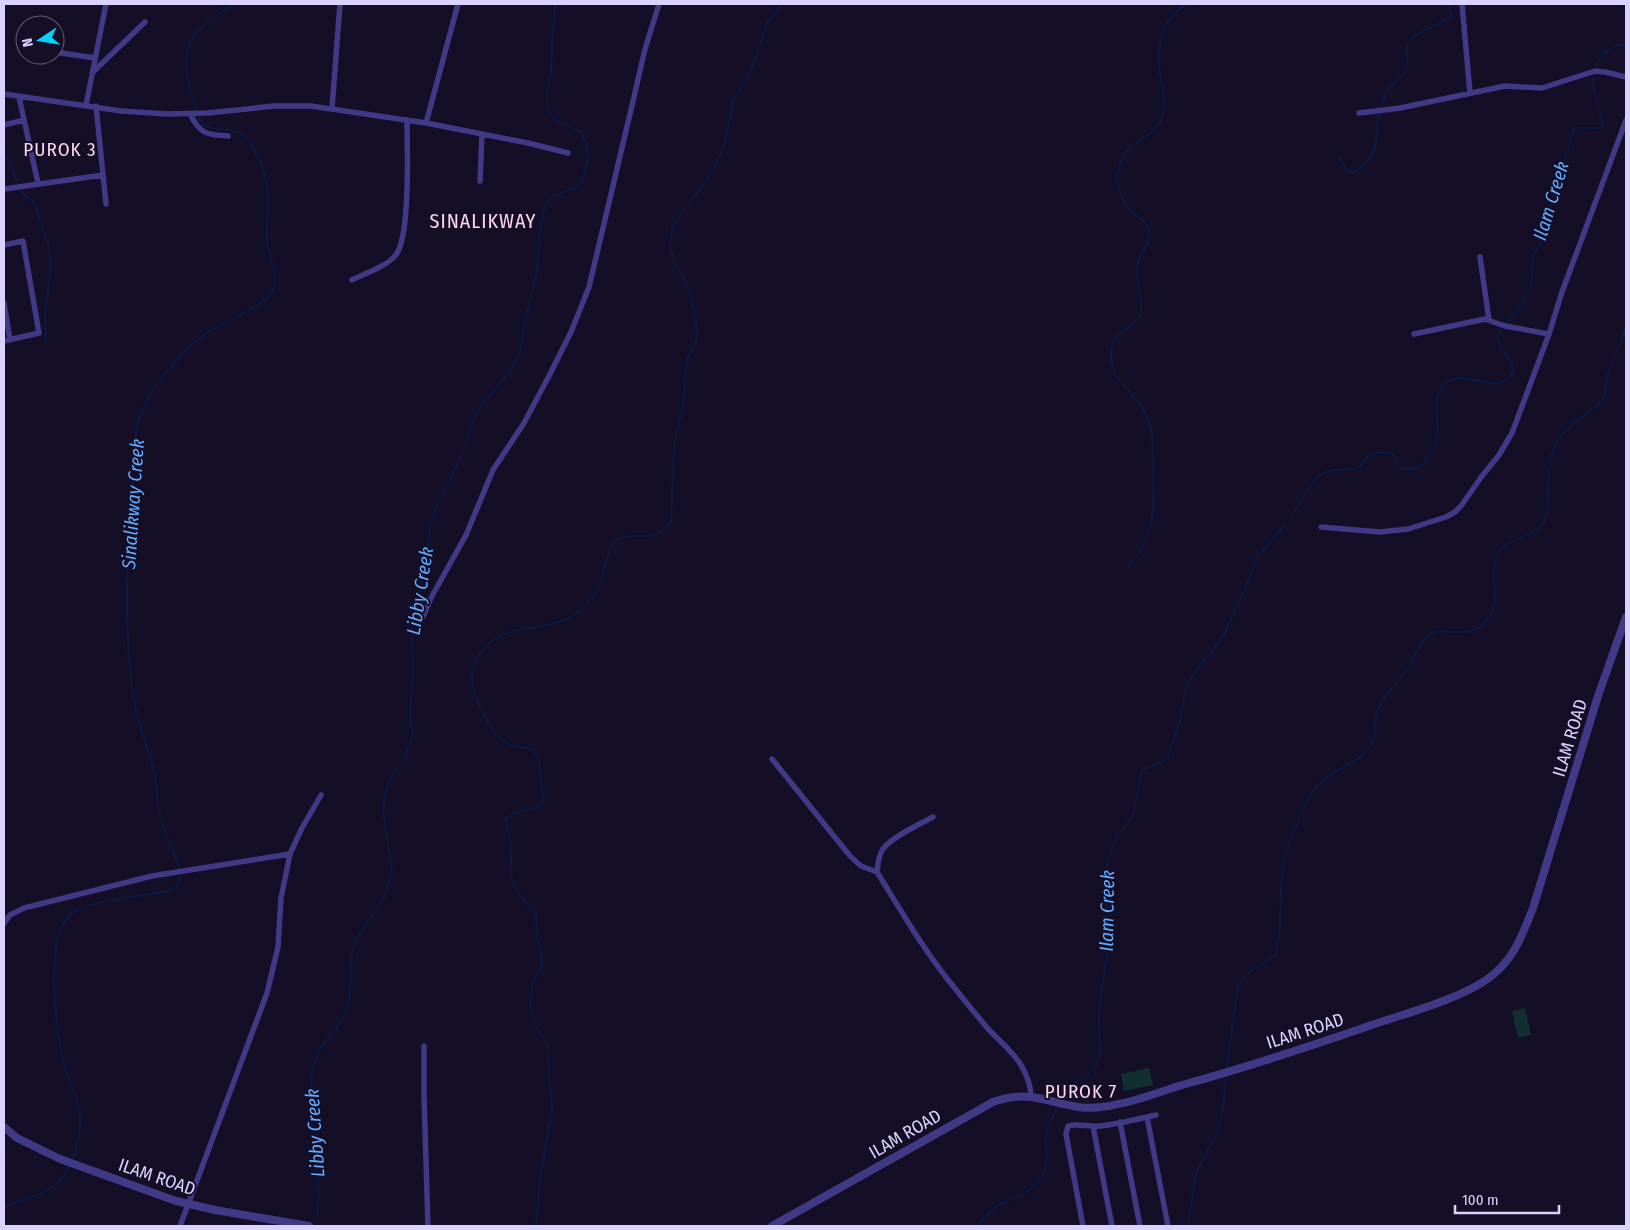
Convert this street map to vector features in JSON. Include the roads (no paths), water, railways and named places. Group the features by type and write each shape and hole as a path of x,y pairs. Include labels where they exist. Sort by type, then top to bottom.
{"street":[{"path":"86,105 106,4"},
{"path":"332,108 340,4"},
{"path":"426,123 458,4"},
{"path":"423,617 432,596 466,535 493,470 524,422 550,374 571,332 590,287 634,97 659,4"},
{"path":"1462,4 1470,93"},
{"path":"92,73 145,22"},
{"path":"65,54 95,58"},
{"path":"1359,112 1400,108 1505,86 1542,88 1595,71 1626,77"},
{"path":"4,94 143,113 190,114 291,105 332,108 426,123 568,153"},
{"path":"19,97 38,183"},
{"path":"96,106 106,204"},
{"path":"190,114 194,123 205,133 228,136"},
{"path":"4,125 24,120"},
{"path":"352,280 390,260 396,255 404,239 406,220 407,120"},
{"path":"1321,527 1380,532 1408,529 1455,512 1461,506 1512,433 1626,120"},
{"path":"480,181 482,134"},
{"path":"4,189 103,174"},
{"path":"4,245 22,241 39,333 7,340 4,303"},
{"path":"1480,257 1489,320"},
{"path":"1414,334 1474,320 1489,320 1505,326 1549,334"},
{"name":"ILAM ROAD","path":"772,1226 993,1102 1012,1097 1031,1097 1075,1107 1089,1108 1126,1102 1356,1030 1457,995 1488,979 1507,962 1521,940 1533,908 1598,696 1626,617"},
{"path":"772,759 850,856 861,866 877,872"},
{"path":"180,1226 267,992 278,947 281,898 290,854 321,795"},
{"path":"933,817 888,843 882,850 878,860 877,872 919,940 948,980 990,1030 1013,1053 1028,1079 1031,1097"},
{"path":"4,923 10,915 24,908 143,878 290,854"},
{"path":"424,1046 428,1226"},
{"path":"1084,1226 1066,1129 1068,1126 1075,1124 1093,1126 1156,1114"},
{"path":"1147,1117 1168,1226"},
{"path":"1120,1122 1140,1226"},
{"path":"1093,1126 1112,1226"},
{"name":"ILAM ROAD","path":"4,1127 17,1138 60,1159 189,1205 309,1226"}],"waterway":[{"name":"Sinalikway Creek","path":"196,109 187,73 186,59 188,47 194,36 203,26 234,4"},
{"name":"Libby Creek","path":"317,1219 319,1191 312,1140 311,1079 314,1064 321,1047 336,1029 345,1013 350,996 351,959 355,942 384,898 392,872 383,811 386,791 391,778 405,756 413,736 410,713 413,673 412,635 414,616 429,545 430,526 436,508 461,457 475,416 484,402 511,370 520,353 524,326 537,271 539,238 544,209 552,196 575,188 581,183 588,162 587,145 581,132 555,119 547,107 555,4"},
{"path":"536,1226 540,1178 552,1108 547,1044 537,1028 530,1003 532,985 542,966 542,958 537,936 536,914 520,896 512,880 511,844 506,820 514,814 542,805 539,759 534,750 511,745 496,734 481,710 475,693 473,682 474,665 485,647 496,638 522,629 550,624 576,614 597,590 611,548 618,539 626,536 652,535 660,532 671,523 674,445 683,405 687,360 696,341 697,330 691,296 674,262 670,245 672,228 711,174 721,153 734,98 751,70 767,23 780,4"},
{"path":"1128,567 1145,542 1152,518 1154,493 1152,440 1147,416 1143,408 1120,381 1112,366 1111,356 1115,339 1135,322 1141,311 1137,269 1148,242 1149,233 1145,223 1125,203 1117,176 1125,153 1154,130 1162,118 1164,101 1159,65 1160,41 1165,25 1178,10 1187,4"},
{"path":"1382,104 1388,90 1406,70 1408,61 1407,45 1418,34 1451,16 1449,4"},
{"name":"Ilam Creek","path":"1596,67 1607,50 1615,46 1626,45"},
{"name":"Ilam Creek","path":"1594,75 1594,93"},
{"name":"Ilam Creek","path":"1504,324 1520,308 1531,286 1533,256 1545,232 1556,183 1574,130 1577,128 1603,127 1596,98"},
{"path":"1339,156 1346,170 1353,172 1357,171 1368,161 1375,148 1379,113"},
{"name":"Sinalikway Creek","path":"179,867 161,818 155,776 136,710 131,679 127,633 127,587 130,482 134,444 139,420 145,405 176,361 204,335 246,313 266,299 275,283 267,237 267,190 265,175 259,160 250,142 243,135 230,130 206,126 198,116"},
{"path":"4,154 17,181"},
{"path":"22,192 36,207 48,244 50,273 45,315 46,342"},
{"name":"Ilam Creek","path":"1290,518 1311,485 1322,474 1329,471 1356,468 1366,458 1376,453 1391,453 1400,468 1414,469 1422,465 1435,446 1438,432 1438,395 1448,381 1456,378 1466,378 1495,383 1504,382 1511,376 1513,366 1499,343 1498,337 1502,327"},
{"path":"1227,1067 1238,986 1250,971 1275,956 1279,934 1284,859 1294,830 1310,796 1328,776 1356,760 1368,749 1372,742 1376,717 1381,703 1409,666 1426,637 1440,631 1465,632 1474,630 1482,625 1490,616 1495,602 1494,571 1497,556 1506,545 1533,532 1544,522 1548,508 1548,480 1554,447 1565,431 1604,398 1608,374 1626,327"},
{"name":"Ilam Creek","path":"1061,1099 1071,1085 1086,1076 1096,1066 1100,1054 1099,1017 1108,949 1107,863 1116,838 1132,817 1141,773 1144,769 1167,759 1179,725 1186,687 1224,635 1257,558 1286,523"},
{"name":"Sinalikway Creek","path":"73,1160 78,1142 80,1116 61,1054 58,1033 54,985 58,938 65,921 75,911 110,900 171,890 178,886 180,875"},
{"path":"1188,1226 1196,1173 1218,1131 1223,1108 1226,1076"},
{"name":"Ilam Creek","path":"978,1226 993,1209 1026,1192 1041,1178 1046,1163 1046,1136 1057,1108"},
{"name":"Sinalikway Creek","path":"4,1207 49,1190 63,1177 69,1167"}],"district":[{"name":"PUROK 3","path":"60,149"},
{"name":"SINALIKWAY","path":"483,221"},
{"name":"PUROK 7","path":"1081,1091"}]}
